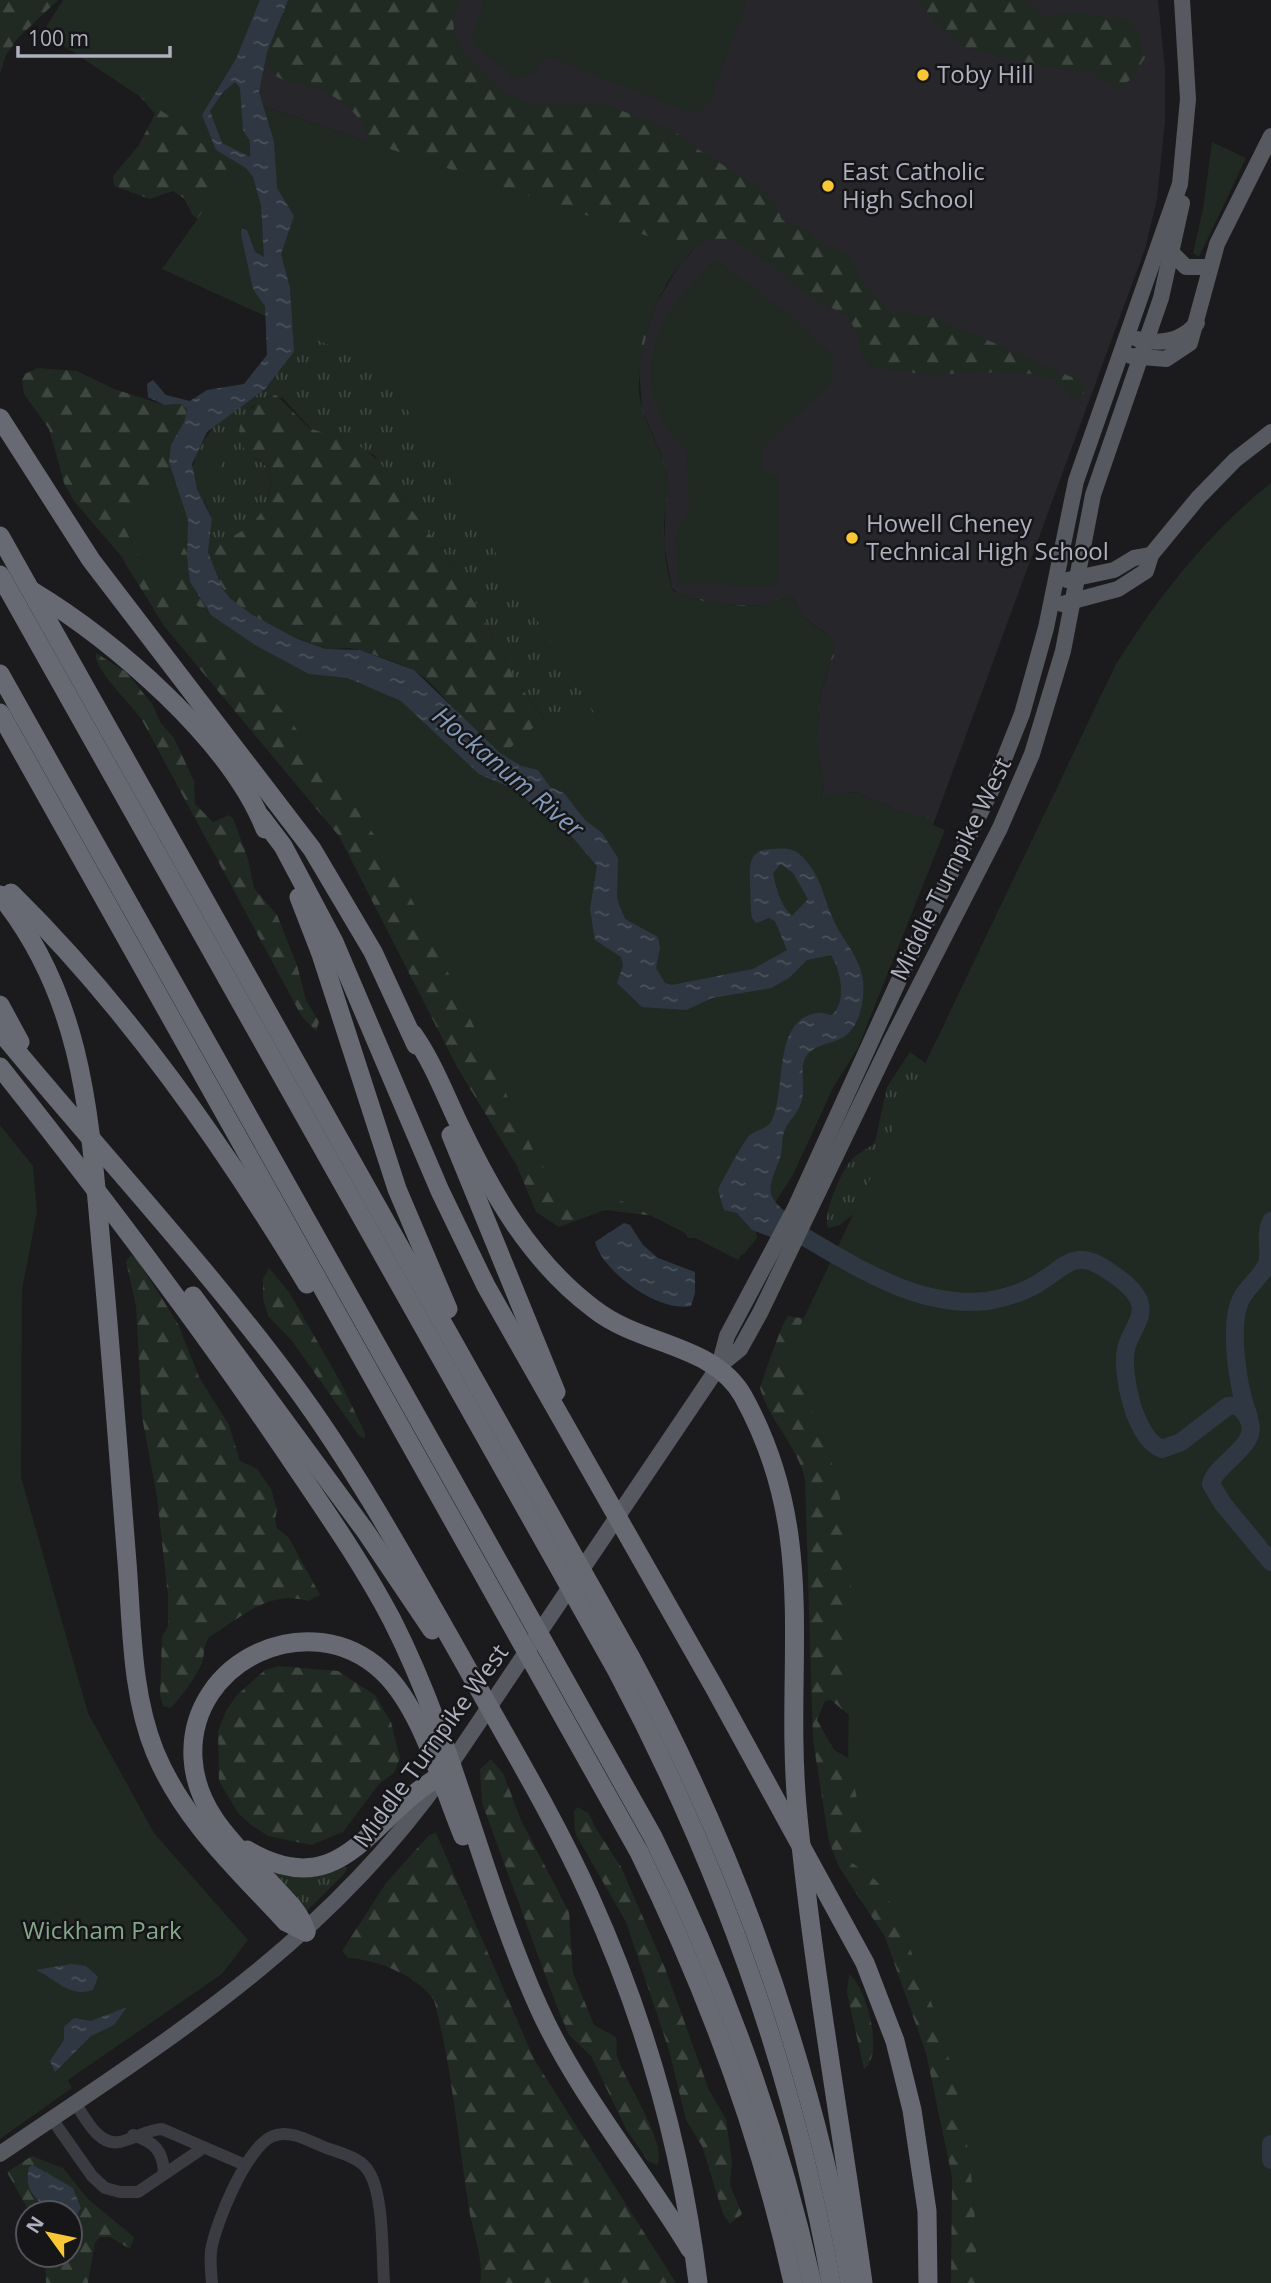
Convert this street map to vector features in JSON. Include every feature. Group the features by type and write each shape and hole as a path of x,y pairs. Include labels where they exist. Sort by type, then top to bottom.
{"highway":[{"path":"0,418 38,482 91,561 312,849 360,927 494,1192 515,1228 541,1260 583,1301 616,1324 719,1366 736,1385 757,1424 776,1473 787,1513 795,1595 797,1806 863,2283"},
{"path":"0,536 648,1689 727,1858 763,1953 799,2067 831,2188 850,2283"},
{"path":"0,574 83,624 129,661 178,708 229,769 283,846 334,942 440,1191 481,1277 859,1950 886,2016 912,2110 927,2211 928,2283"},
{"path":"0,574 615,1669 661,1757 713,1874 764,2015 812,2189 831,2283"},
{"path":"0,674 653,1838 705,1948 744,2047 784,2171 812,2283"},
{"path":"0,713 611,1798 671,1918 711,2011 747,2110 793,2283"},
{"path":"261,817 314,935 397,1189 446,1304 459,1351"},
{"path":"0,882 68,954 176,1088 241,1179 322,1307 359,1351"},
{"path":"0,895 27,933 55,986 71,1028 83,1080 107,1315 135,1666 146,1726 169,1782 198,1826 286,1922 306,1932"},
{"path":"0,1005 43,1078"},
{"path":"0,1031 43,1078 267,1351 333,1440 380,1514 503,1732 564,1843 602,1925 638,2020 672,2137 698,2283"},
{"path":"413,1034 421,1061 554,1386 601,1488"},
{"path":"0,1055 350,1510 425,1619 477,1705 503,1732"},
{"path":"0,1067 70,1147"},
{"path":"122,1211 347,1544 392,1621 429,1705 527,1979"},
{"path":"306,1932 297,1911 224,1833 200,1795 193,1759 196,1725 211,1692 238,1663 273,1646 319,1641 354,1651 386,1675 411,1712 510,1950 564,2056 710,2283"},
{"path":"224,1833 271,1862 301,1868 324,1866 356,1849 444,1774"}],"main road":[{"path":"1180,184 1188,99 1182,0"},
{"path":"1122,353 1140,358 1162,359 1178,354 1190,343 1209,267 1229,218 1271,136"},
{"name":"Middle Turnpike West","path":"444,1774 719,1366 742,1345 802,1211 870,1087 1019,787 1050,700 1098,476 1146,341 1172,253 1181,211 1180,184"},
{"name":"Middle Turnpike West","path":"802,1211 854,1078 1001,768 1031,687 1050,608 1072,493 1180,184"},
{"path":"1172,253 1186,267 1209,267"},
{"path":"1128,336 1160,343 1177,338 1197,323"},
{"path":"1050,608 1128,584 1146,571 1151,555 1218,477 1271,432"},
{"path":"1054,583 1114,570 1134,558 1151,555"},
{"path":"854,1078 870,1087"},
{"name":"Middle Turnpike West","path":"0,2154 219,2003 306,1932 361,1878 420,1797"}],"street":[{"path":"75,2104 99,2135 108,2141 120,2142 133,2135 162,2129 245,2165"},
{"path":"52,2119 92,2176 105,2188 120,2192 138,2192 203,2148"},
{"path":"212,2283 211,2252 215,2237 245,2165 257,2147 274,2135 293,2134 356,2159 369,2171 376,2191 384,2283"},
{"path":"133,2135 158,2147 163,2159 164,2173"}],"shaded area":[{"name":"East Catholic High School","path":"275,0 1158,0 1165,69 1165,121 1157,199 1145,249 933,825 854,792 821,798 824,785 817,752 819,701 835,645 824,632 804,618 792,597 762,606 718,604 682,596 672,588 664,545 667,476 642,409 639,368 644,341 657,302 681,262 692,252 251,102"}],"green space":[{"path":"0,0 58,0 19,37 6,55 0,74"},
{"path":"63,0 275,0 251,102 692,251 666,284 656,303 641,345 638,367 642,409 663,461 667,479 664,539 673,591 704,601 746,606 766,605 792,597 804,618 829,636 835,645 819,701 817,752 824,784 821,797 854,792 945,830 858,1048 833,1088 793,1175 738,1260 622,1201 576,1216 535,1154 421,916 375,836 340,785 255,676 152,580 118,516 230,443 165,590 208,611 349,665 493,763 552,711 603,727 383,370 162,269 232,170 175,120 43,32"},
{"path":"288,0 462,0 453,20 454,31 466,54 488,78 508,94 532,104 601,103 673,130 691,145 763,190 774,201 782,220 805,228 820,242 849,255 865,286 889,310 937,318 1085,383 1084,393 1074,401 1056,381 1037,374 977,372 931,375 870,367 863,357 853,325 846,316 817,301 745,248 725,239 705,242 687,255 672,274 649,325 639,375 639,394 667,480 664,548 673,591 718,604 762,606 789,595 808,623 833,642 834,656 825,674 819,701 817,752 824,784 817,808 818,825 860,824 877,803 900,812 929,817 933,830 932,846 928,862 921,874 904,869 876,851 854,853 850,903 861,930 872,934 897,933 895,949 875,991 865,987 856,956 833,919 821,879 787,837 776,835 757,840 725,805 695,765 659,700 652,678 646,624 637,616 610,612 598,607 580,590 576,582 572,560 592,531 589,525 510,454 467,408 457,390 451,365 435,341 427,321 373,304 312,272 285,269 282,245 290,229 299,224 327,220 338,214 368,186 372,172 367,135 353,112 334,97 281,78 271,71 267,58 272,35"},
{"path":"485,0 747,0 708,106 692,113 546,56 532,74 515,79 475,45 472,36"},
{"path":"916,0 1024,0 1046,17 1071,12 1128,19 1136,25 1145,58 1130,80 1118,88 1091,73 1026,63 965,48 941,28"},
{"path":"131,86 237,162 209,224 193,216 185,199 173,191 150,199 114,186 113,176 139,145 155,114"},
{"path":"1212,142 1246,158 1199,257 1193,253 1203,209"},
{"path":"715,260 787,313 833,356 833,382 762,447 763,474 778,474 779,578 772,586 678,583 675,537 689,511 687,451 671,433 660,414 653,394 651,372 660,330 671,310"},
{"path":"335,282 676,731 559,739 515,679 459,572 410,508 379,461 374,455 310,428 283,398 269,396 251,407 240,440 247,452 269,468 269,493 265,505 250,527 229,539 216,540 208,549 212,519 192,471 197,450 215,425 265,389 292,355 293,315"},
{"path":"37,368 77,371 114,389 164,405 181,404 187,409 183,425 171,445 176,478 188,520 187,557 190,582 207,610 756,1232 757,1238 743,1255 698,1238 688,1238 683,1229 655,1216 605,1210 559,1227 536,1212 517,1166 457,1067 339,836 164,626 121,556 74,501 64,483 49,429 24,394 22,380 25,374"},
{"path":"276,395 309,428 357,444 379,461 410,508 459,572 515,679 560,741 518,765 482,739 438,690 415,671 355,649 323,649 286,636 249,615 221,586 212,568 208,549 214,540 239,533 258,517 265,506 271,481 269,468 243,447 239,430 246,414 253,407"},
{"path":"1271,483 1271,2283 976,2283 976,2239 968,2152 961,2108 938,2024 924,1982 879,1884 841,1855 864,1833 848,1755 851,1584 847,1528 831,1459 788,1351 1115,666 1185,568 1226,523"},
{"path":"96,653 126,672 153,705 160,722 174,738 194,781 195,804 213,822 229,815 233,818 248,859 254,888 277,915 297,965 306,1000 319,1022 316,1031 302,1017 142,720 106,677 96,660"},
{"path":"910,1052 928,1065 929,1157 838,1226 828,1228 830,1202 838,1182 852,1159 875,1142 887,1087"},
{"name":"Wickham Park","path":"0,1125 33,1166 37,1212 22,1290 21,1477 88,1713 154,1833 248,1940 222,1974 68,2080 72,2088 0,2139"},
{"path":"131,1255 137,1259 178,1324 199,1377 229,1425 240,1461 257,1469 271,1489 277,1509 277,1528 289,1538 320,1595 308,1601 294,1598 268,1602 209,1637 193,1680 170,1708 163,1706 160,1695 162,1637 168,1626 168,1596 157,1497 142,1417 136,1306 126,1261"},
{"path":"269,1268 289,1292 340,1381 365,1438 360,1437 292,1341 268,1316 263,1299 263,1279"},
{"path":"788,1316 813,1320 862,1320 857,1722 831,1700 825,1701 817,1720 834,1750 852,1760 893,1800 1004,2283 951,2283 952,2177 926,2053 885,1937 839,1867 829,1842 813,1740 805,1479 796,1455 770,1412 760,1388"},
{"path":"278,1666 338,1671 375,1695 391,1722 400,1758 394,1773 379,1784 343,1832 311,1845 268,1836 251,1825 238,1813 219,1781 218,1731 226,1711 236,1696 265,1670"},
{"path":"491,1759 503,1773 521,1820 569,1912 573,1973 594,2025 616,2037 618,2059 657,2144 657,2165 648,2161 626,2129 591,2056 569,2035 557,2007 482,1803 480,1769"},
{"path":"577,1807 589,1813 621,1867 665,1968 709,2090 726,2119 732,2161 730,2185 742,2214 730,2224 723,2214 702,2146 686,2120 669,2050 626,1922 575,1833 574,1812"},
{"path":"436,1833 534,2059 676,2283 480,2283 479,2255 469,2209 446,2052 434,2000 417,1983 396,1970 348,1958 342,1951 386,1883 429,1835"},
{"path":"343,1866 347,1868 344,1874 307,1911 301,1909 270,1867 332,1870"},
{"path":"849,1974 861,1992 871,2021 873,2050 864,2069 847,1993"},
{"path":"32,2156 63,2168 88,2199 134,2237 130,2249 110,2237 100,2237 95,2243 88,2283 46,2283 46,2269 84,2269 84,2199 77,2199 73,2188 54,2178 31,2194 36,2199 22,2199 7,2172"}],"water":[{"path":"260,0 288,0 267,52 259,92 274,142 277,188 294,216 281,254 290,288 294,352 265,389 207,432 192,464 197,489 212,519 208,552 222,588 231,599 251,614 297,639 325,649 360,650 414,670 500,753 521,766 538,770 550,787 564,793 585,820 602,833 618,858 617,899 625,919 658,937 660,948 656,968 665,983 672,985 753,969 787,950 775,921 769,918 756,923 752,918 751,861 758,852 764,850 787,849 799,854 806,861 817,876 829,910 858,964 863,981 863,996 857,1020 848,1033 817,1048 805,1058 802,1100 784,1132 781,1155 770,1190 776,1202 791,1216 779,1240 752,1230 737,1213 724,1210 718,1190 747,1138 772,1120 783,1057 793,1028 803,1018 817,1013 832,1015 837,1009 841,986 831,955 807,960 789,978 771,988 712,998 686,1010 642,1007 617,983 623,966 621,957 595,940 590,909 597,866 563,826 541,814 519,791 479,774 401,701 348,678 309,674 255,645 211,615 190,582 187,557 188,520 169,462 171,445 184,422 187,409 181,404 164,405 148,397 147,384 153,380 166,395 190,401 207,390 244,384 267,355 265,306 253,289 241,234 242,229 247,230 255,252 264,257 261,205 253,177 246,168 216,150 202,115 236,59","holes":["235,82 240,88 243,130 250,141 250,157 222,143 210,111 223,92","781,864 793,873 808,899 792,916 782,902 774,879 773,873"]},
{"path":"624,1223 630,1225 643,1245 658,1258 695,1272 695,1293 691,1306 664,1303 649,1297 609,1266 595,1242"},
{"path":"71,1964 86,1966 98,1977 93,1990 70,1990 36,1970"},
{"path":"127,2007 114,2025 91,2036 55,2072 50,2061 64,2040 64,2027 74,2018 91,2021"},
{"path":"33,2165 73,2188 77,2199 37,2199 29,2187 29,2167"}],"waterway":[{"path":"1249,1417 1238,1375 1235,1325 1241,1299 1267,1264 1271,1221"},
{"name":"Hockanum River","path":"785,1226 856,1267 906,1290 959,1301 987,1301 1019,1293 1047,1278 1062,1266 1077,1260 1095,1263 1116,1276 1131,1289 1140,1304 1140,1315 1128,1343 1125,1360 1132,1405 1144,1433 1152,1443 1162,1449 1181,1442 1228,1406 1236,1406 1243,1411 1250,1422 1250,1433 1246,1442 1222,1467 1211,1484 1223,1504 1271,1562"},
{"name":"Hockanum River","path":"1271,2144 1271,2160"}],"place":[{"name":"Toby Hill","path":"923,75"},
{"name":"East Catholic High School","path":"828,186"},
{"name":"Howell Cheney Technical High School","path":"852,538"}]}
